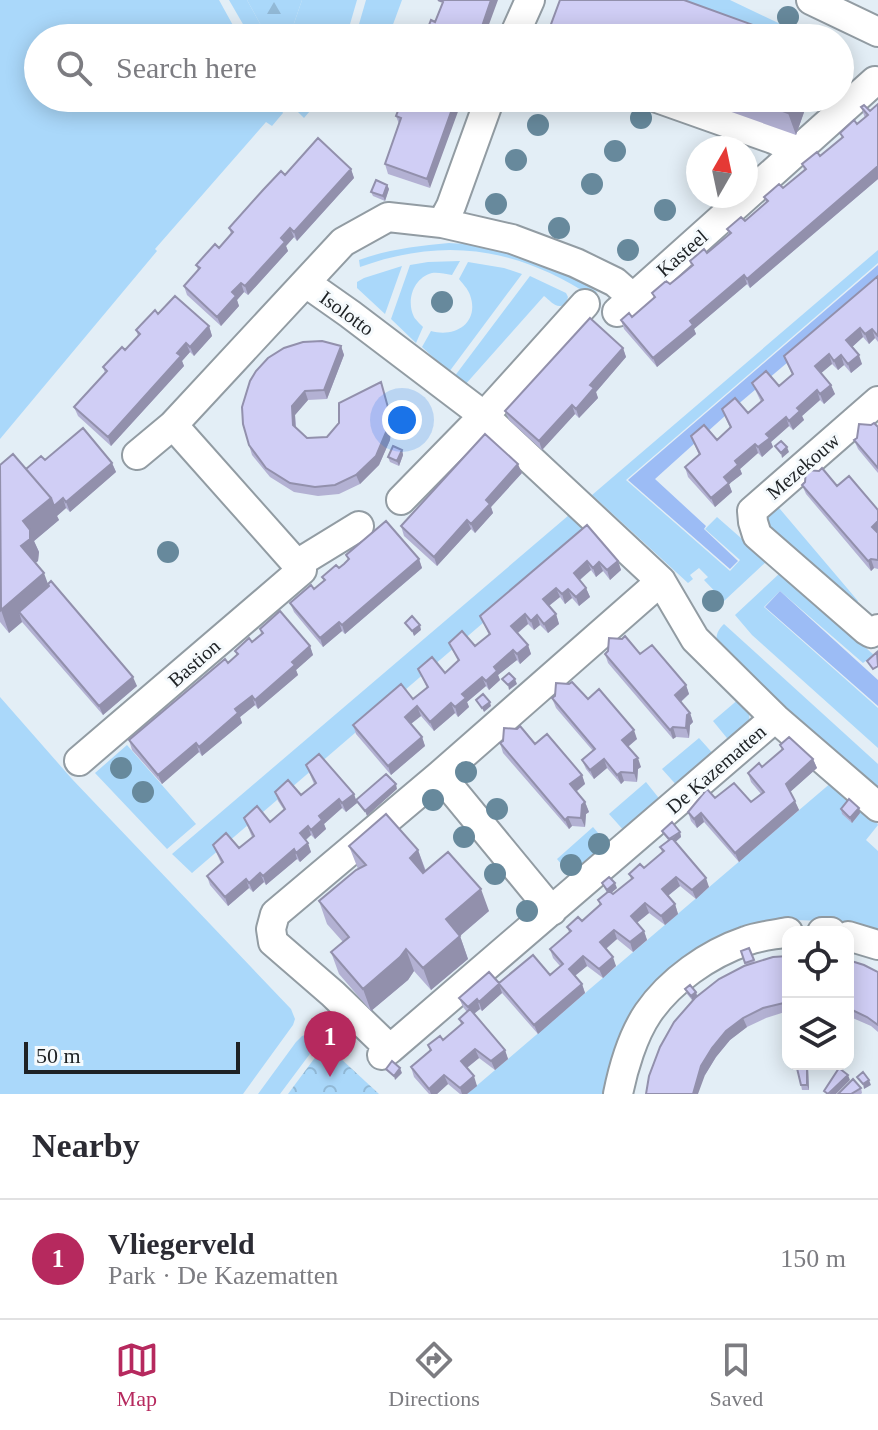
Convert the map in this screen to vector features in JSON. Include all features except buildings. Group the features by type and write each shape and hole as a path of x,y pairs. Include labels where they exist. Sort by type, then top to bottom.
{"street":[{"path":"519,24 530,0"},
{"path":"811,0 878,32"},
{"name":"Kasteel","path":"854,100 875,81"},
{"path":"442,223 485,112"},
{"path":"697,112 798,151"},
{"name":"Kasteel","path":"306,283 343,242 388,217 442,223 512,239 576,263 615,282 624,305 841,112"},
{"path":"137,455 173,425 306,283"},
{"name":"Isolotto","path":"306,283 483,415"},
{"path":"401,500 585,304"},
{"name":"Mezekouw","path":"875,631 757,535 752,511 878,401"},
{"path":"483,415 661,581"},
{"path":"173,425 297,564"},
{"name":"Bastion","path":"79,761 302,570 297,564 359,526"},
{"name":"De Kazematten","path":"661,581 695,639 775,718 386,1052 333,994 273,942 271,929 275,914 440,775 661,581"},
{"path":"775,718 878,807"},
{"path":"440,775 552,911"},
{"path":"618,1094 623,1065 647,1014 668,990 717,953 747,940 782,933"},
{"path":"854,938 878,945"}],"green space":[{"path":"0,0 219,0 232,24 24,24 24,112 283,113 272,126 266,122 155,249 157,251 0,439"},
{"path":"229,0 247,0 260,24 243,24"},
{"path":"247,0 302,0 294,24 260,24"},
{"path":"302,0 357,0 350,24 294,24"},
{"path":"366,0 402,0 393,24 359,24"},
{"path":"635,0 730,0 781,24 701,24"},
{"path":"449,243 496,247 527,256 557,268 597,292 593,297 537,267 480,252 422,252 360,267 359,260 381,253"},
{"path":"878,250 878,263 626,480 730,571 740,560 705,529 717,517 767,561 724,601 704,580 708,577 699,568 690,575 693,579 688,583 592,495"},
{"path":"460,261 452,275 432,273 416,285 411,297 412,311 423,327 416,343 391,319 410,265"},
{"path":"468,262 522,274 449,372 422,347 431,331 457,330 468,321 472,313 470,295 459,279"},
{"path":"402,266 385,314 357,288 357,282"},
{"path":"530,276 566,293 566,304 556,305 544,296 464,386 454,377"},
{"path":"774,502 858,601 851,607 768,533 767,507"},
{"path":"569,515 589,532 192,873 172,854"},
{"path":"780,573 874,655 863,663 780,591 764,607 878,708 878,748 752,635 735,615"},
{"path":"724,624 878,764 878,792 717,647 717,634"},
{"path":"0,697 72,779 291,1009 295,1019 293,1025 243,1094 0,1094"},
{"path":"740,698 748,712 749,722 731,743 713,721"},
{"path":"699,738 716,757 679,788 662,769"},
{"path":"127,745 196,824 167,849 95,773"},
{"path":"646,782 662,802 626,833 609,814"},
{"path":"832,782 878,825 866,840 878,851 876,931 847,924 795,920 767,924 700,952 607,1094 467,1094"},
{"path":"593,827 610,847 573,878 557,859"},
{"path":"311,1033 321,1039 280,1094 258,1094 296,1042"},
{"path":"325,1044 379,1094 288,1094"}],"shaded area":[{"path":"878,265 878,286 655,479 706,526 704,529 738,561 730,569 628,480"},
{"path":"780,591 878,680 878,706 765,607"}],"place":[{"name":"Vliegerveld","path":"330,1077"}]}
